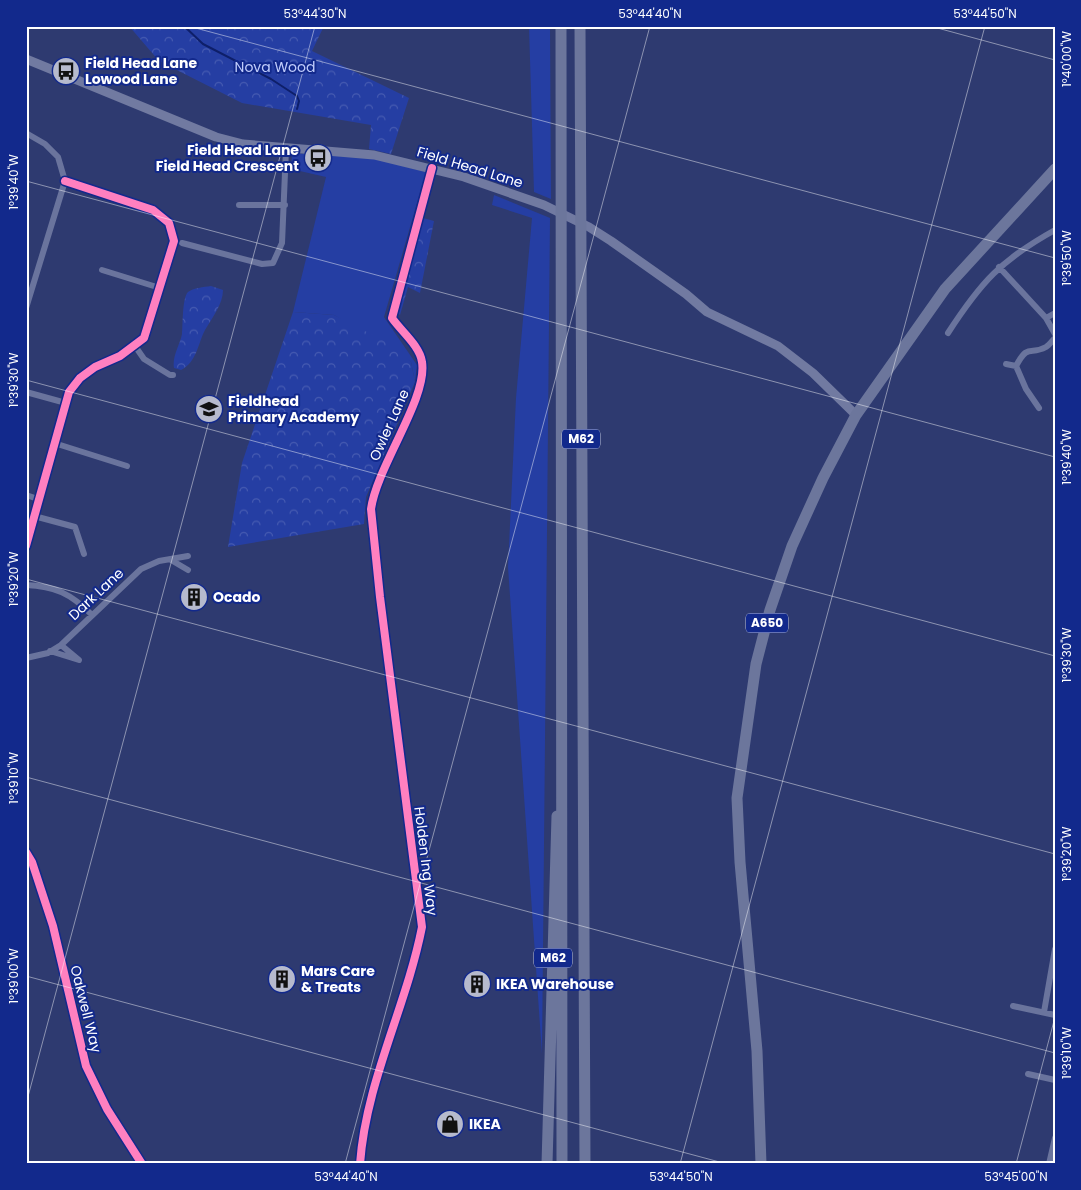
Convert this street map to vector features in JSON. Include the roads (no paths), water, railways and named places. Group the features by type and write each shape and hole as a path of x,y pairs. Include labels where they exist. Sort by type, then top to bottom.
{"highway":[{"name":"M62","path":"560,1164 562,1112 563,753 561,26"},
{"name":"M62","path":"580,26 585,1163"},
{"name":"A650","path":"761,1164 757,1051 740,862 737,798 745,730 756,664 770,610 789,555 823,478 856,415 946,289 1055,169"},
{"name":"M62","path":"547,1164 555,834 563,753"}],"main road":[{"name":"Field Head Lane","path":"26,59 216,137 243,144 286,149 374,155 432,168 532,200 569,216 611,241 686,294 707,312 778,346 813,373 856,415"}],"street":[{"path":"26,133 45,144 58,157 65,181 26,308"},
{"path":"182,243 262,264 273,263 282,243 286,149"},
{"name":"Owler Lane","path":"390,674 371,508 373,496 386,462 408,416 421,382 422,361 392,318 393,308 432,168"},
{"path":"26,546 69,392 80,378 95,367 120,356 144,338 174,242 169,223 153,210 65,181"},
{"path":"239,205 285,205"},
{"path":"948,333 971,296 999,267 1024,247 1054,231"},
{"path":"999,267 1046,318 1055,336 1045,348 1029,350 1016,366"},
{"path":"102,270 160,288"},
{"path":"1046,318 1055,313"},
{"path":"135,346 144,359 173,375"},
{"path":"1006,364 1016,366"},
{"path":"1016,366 1026,389 1040,408"},
{"path":"26,392 66,403"},
{"path":"54,443 127,466"},
{"path":"26,496 38,499"},
{"path":"34,516 74,527 84,554"},
{"name":"Dark Lane","path":"26,658 50,651 61,645 141,569 159,561 188,556"},
{"path":"171,560 188,570"},
{"path":"26,585 47,586 64,592 92,614"},
{"path":"50,651 79,660 61,645"},
{"name":"Holden Ing Way","path":"360,1164 372,1090 394,1028 418,948 422,927 390,674"},
{"name":"Oakwell Way","path":"26,852 32,862 52,926 86,1066 107,1109 142,1164"},
{"path":"1044,1012 1055,949"},
{"path":"1013,1006 1055,1015"},
{"path":"1028,1074 1055,1080"},
{"path":"1049,1164 1055,1138"}],"waterway":[{"path":"184,26 203,44 271,79 297,96 299,101 297,109"}],"place":[{"name":"Field Head Lane Lowood Lane","path":"66,71"},
{"name":"Field Head Lane Field Head Crescent","path":"318,158"},
{"name":"Fieldhead Primary Academy","path":"209,409"},
{"name":"Ocado","path":"194,597"},
{"name":"Mars Care & Treats","path":"282,979"},
{"name":"IKEA Warehouse","path":"477,984"},
{"name":"IKEA","path":"450,1124"}],"park label":[{"name":"Nova Wood","path":"275,67"}]}
